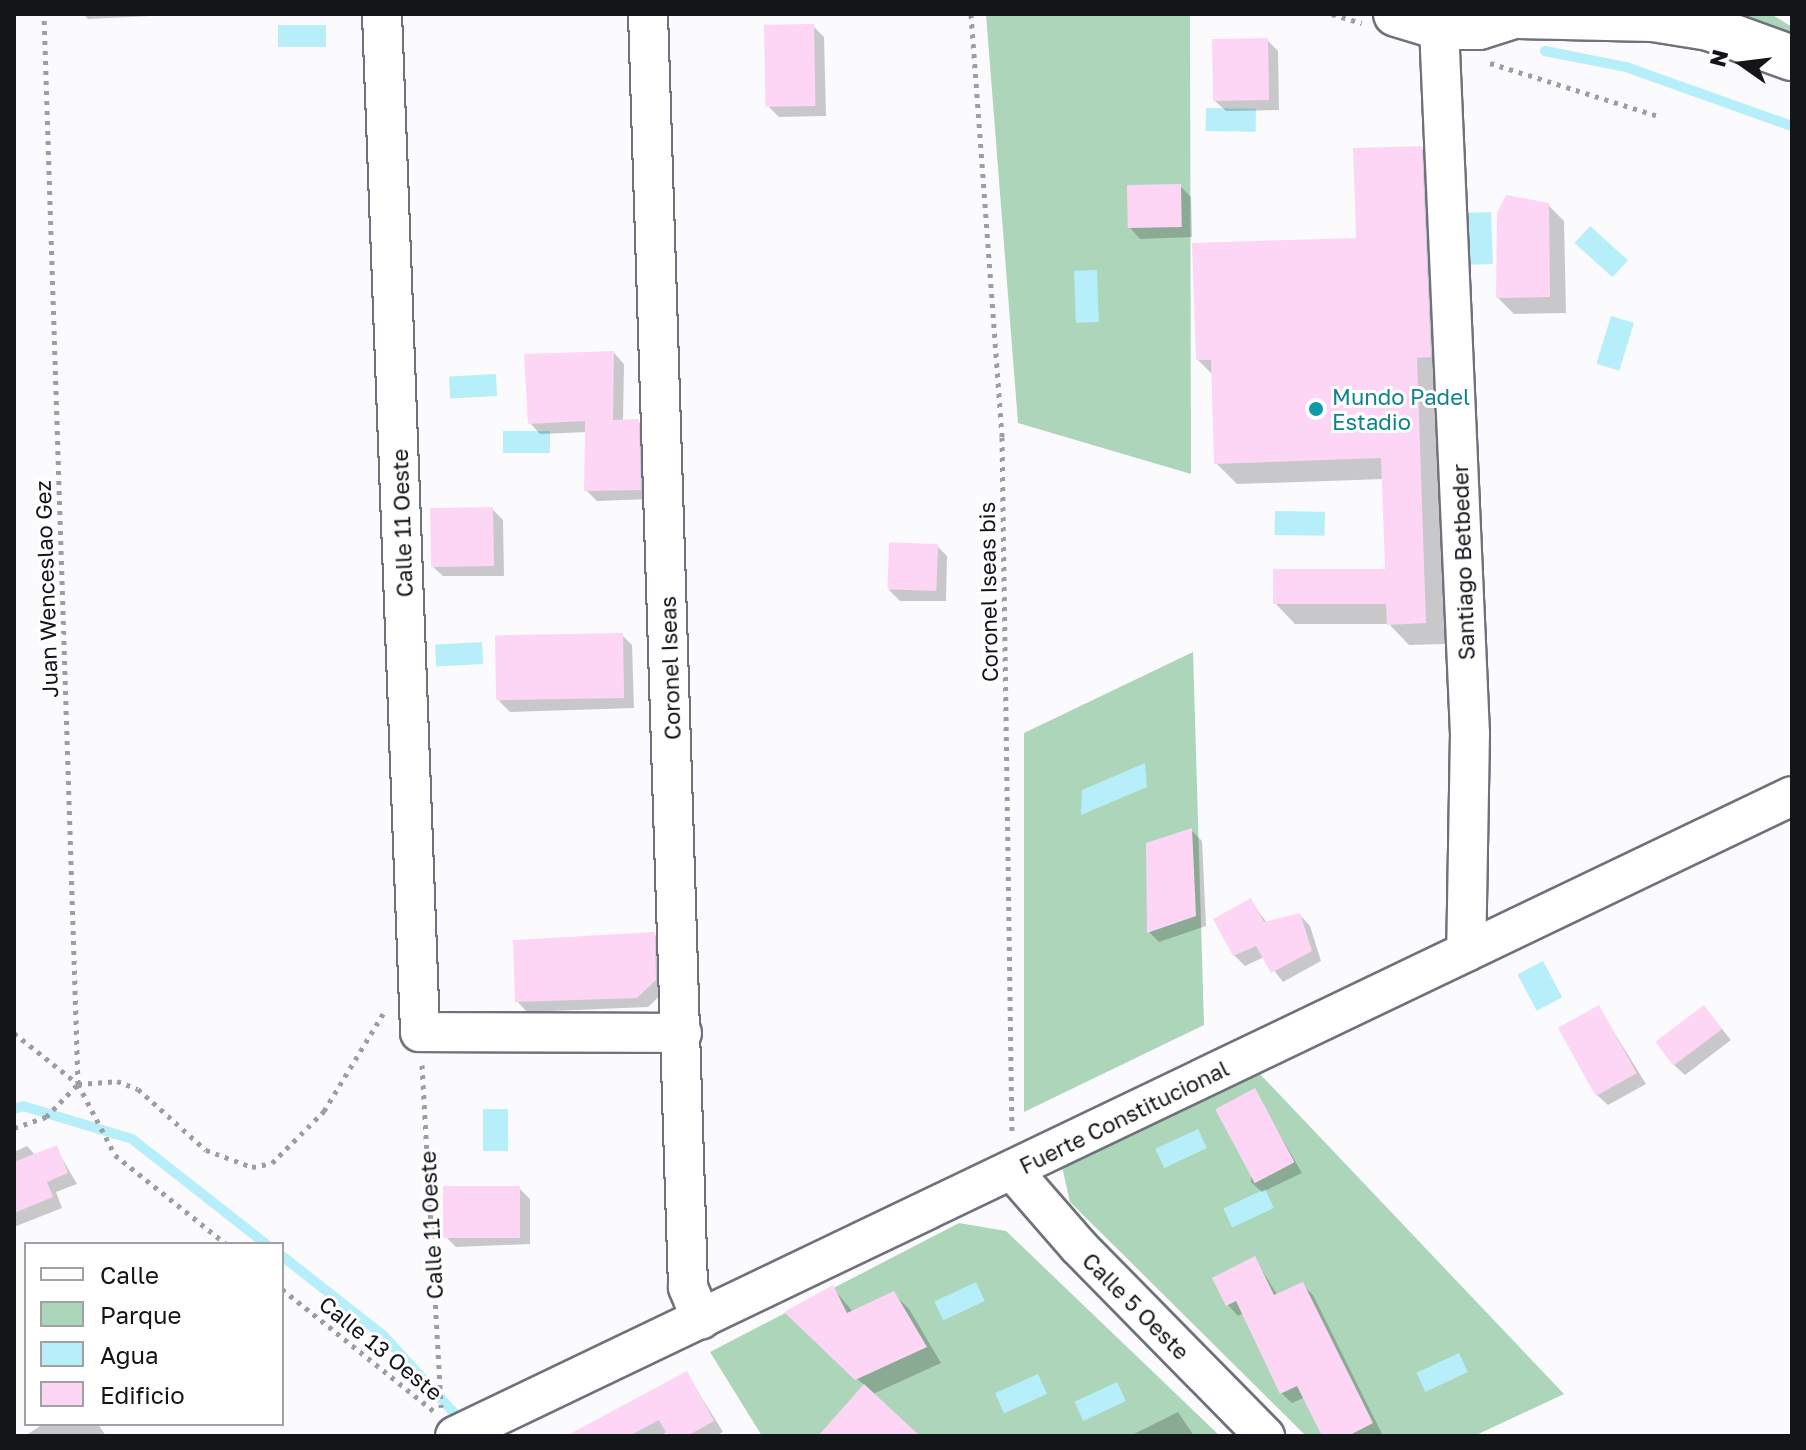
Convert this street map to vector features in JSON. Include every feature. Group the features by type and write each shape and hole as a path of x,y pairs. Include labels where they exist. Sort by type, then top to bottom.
{"main road":[{"path":"1386,21 1439,27 1479,27 1519,15 1695,26 1766,44 1792,58"}],"street":[{"name":"Calle 11 Oeste","path":"382,14 420,1032"},
{"name":"Coronel Iseas","path":"648,14 688,1287 701,1320"},
{"name":"Santiago Betbeder","path":"1439,27 1470,733 1466,952"},
{"name":"Fuerte Constitucional","path":"448,1427 701,1320 1792,796"},
{"path":"420,1032 682,1033"},
{"name":"Calle 5 Oeste","path":"1012,1170 1078,1246 1265,1436"}],"path":[{"name":"Juan Wenceslao Gez","path":"44,14 78,1084"},
{"name":"Coronel Iseas bis","path":"971,14 1002,437 1012,1170"},
{"path":"1332,14 1386,21"},
{"path":"1481,61 1661,117"},
{"path":"14,1128 46,1117 78,1084 117,1081 138,1089 206,1150 252,1167 272,1163 292,1149 324,1111 387,1007"},
{"name":"Calle 11 Oeste","path":"420,1032 448,1427"},
{"path":"14,1033 78,1084 115,1155 224,1242"},
{"name":"Calle 13 Oeste","path":"284,1291 448,1427"}],"green space":[{"path":"986,14 1190,14 1191,474 1018,423"},
{"path":"1677,14 1771,14 1792,27 1792,47"},
{"path":"1193,652 1204,1025 1024,1112 1024,733"},
{"path":"1259,1073 1564,1394 1474,1436 1306,1436 1070,1202 1062,1167"},
{"path":"959,1223 1006,1231 1220,1436 762,1436 710,1352"}],"water":[{"path":"278,25 326,25 326,47 278,47"},
{"path":"1206,108 1256,109 1256,132 1206,131"},
{"path":"1491,212 1493,264 1470,265 1468,213"},
{"path":"1590,226 1628,260 1613,277 1575,243"},
{"path":"1097,270 1099,322 1076,323 1074,271"},
{"path":"1611,316 1634,323 1619,371 1596,364"},
{"path":"496,374 497,396 450,398 449,376"},
{"path":"503,431 550,431 550,453 503,453"},
{"path":"1275,511 1325,512 1325,536 1275,535"},
{"path":"482,642 483,664 436,666 435,644"},
{"path":"1145,763 1147,787 1081,815 1082,790"},
{"path":"1543,961 1562,997 1537,1011 1517,975"},
{"path":"483,1109 508,1109 508,1151 483,1151"},
{"path":"1198,1129 1207,1148 1164,1168 1155,1149"},
{"path":"1265,1189 1274,1208 1232,1227 1223,1208"},
{"path":"976,1282 985,1301 943,1320 934,1301"},
{"path":"1459,1353 1468,1372 1425,1392 1416,1373"},
{"path":"1038,1374 1047,1394 1004,1413 995,1393"},
{"path":"1117,1382 1126,1401 1083,1421 1074,1402"}],"building":[{"path":"814,24 815,106 765,107 764,25"},
{"path":"1268,38 1269,100 1213,101 1212,39"},
{"name":"Mundo Padel Estadio","path":"1422,146 1431,357 1417,358 1426,623 1387,625 1386,604 1273,604 1273,569 1385,569 1381,458 1214,464 1211,360 1196,360 1192,243 1356,238 1353,148"},
{"path":"1181,184 1182,227 1128,228 1127,185"},
{"path":"1506,195 1549,203 1550,297 1496,298 1497,213"},
{"path":"614,351 613,420 639,419 641,490 584,491 585,421 528,424 524,354"},
{"path":"493,507 494,566 431,567 430,508"},
{"path":"889,542 938,544 936,591 887,589"},
{"path":"623,633 624,698 496,700 495,635"},
{"path":"1192,828 1196,916 1147,933 1146,843"},
{"path":"1251,898 1264,922 1300,913 1312,951 1271,973 1256,946 1233,956 1213,919"},
{"path":"655,932 656,980 637,998 515,1002 513,940"},
{"path":"1599,1005 1637,1073 1596,1096 1558,1028"},
{"path":"1704,1005 1722,1029 1673,1066 1655,1042"},
{"path":"1255,1088 1294,1162 1255,1183 1215,1109"},
{"path":"57,1145 68,1173 47,1182 53,1197 14,1213 14,1162"},
{"path":"443,1186 520,1186 520,1238 443,1238"},
{"path":"1255,1256 1274,1295 1303,1282 1373,1423 1348,1436 1322,1436 1297,1386 1280,1394 1236,1301 1226,1306 1212,1278"},
{"path":"833,1285 847,1313 894,1291 927,1347 855,1380 784,1312"},
{"path":"687,1371 714,1421 687,1436 668,1436 659,1420 629,1436 566,1436"},
{"path":"864,1384 920,1436 818,1436"}],"waterway":[{"path":"1545,51 1626,67 1792,126"},
{"path":"14,1109 23,1106 132,1139 263,1242"},
{"path":"284,1258 384,1336 465,1425"}],"place":[{"name":"Mundo Padel Estadio","path":"1316,409"}]}
